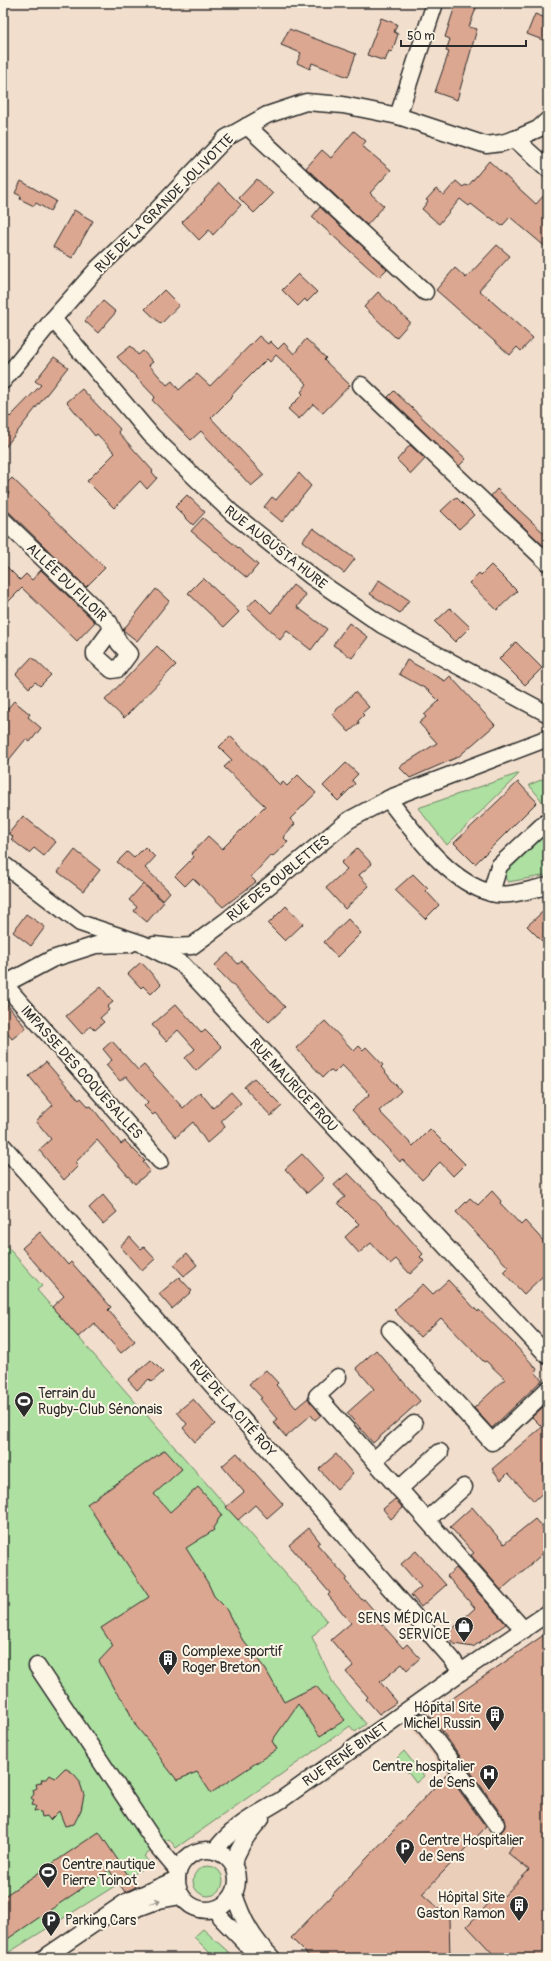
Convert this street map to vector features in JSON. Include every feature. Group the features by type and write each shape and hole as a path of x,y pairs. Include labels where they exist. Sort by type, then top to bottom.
{"street":[{"path":"398,116 435,3"},
{"name":"RUE DE LA GRANDE JOLIVOTTE","path":"3,381 53,319 98,268 135,233 226,138 247,126 287,107 306,102 343,105 398,116 486,145 516,139 538,129 548,120"},
{"path":"247,126 425,292"},
{"path":"516,139 548,169"},
{"name":"RUE AUGUSTA HURE","path":"53,319 151,435 232,514 312,577 382,625 548,714"},
{"path":"361,385 548,563"},
{"name":"ALLÉE DU FILOIR","path":"3,520 109,622 112,629"},
{"name":"RUE DES OUBLETTES","path":"4,985 52,959 96,944 143,944 172,947 192,946 226,921 349,820 388,799 548,738"},
{"path":"388,799 420,840 461,880 491,893 511,893 548,886"},
{"path":"491,893 499,866 547,821"},
{"name":"RUE MAURICE PROU","path":"3,864 80,923 143,944 182,964 548,1356"},
{"name":"IMPASSE DES COQUESALLES","path":"4,985 160,1161"},
{"name":"RUE DE LA CITÉ ROY","path":"3,1146 452,1659 461,1672"},
{"path":"390,1330 492,1442 548,1389"},
{"path":"338,1377 317,1396 524,1630"},
{"path":"374,1460 414,1424"},
{"path":"399,1489 440,1452"},
{"path":"427,1520 464,1487"},
{"name":"RUE RENÉ BINET","path":"215,1851 232,1833 253,1817 281,1800 461,1672 548,1613"},
{"path":"37,1666 178,1875 181,1896 193,1907 209,1911 217,1909 230,1900 234,1894 238,1878 233,1864 222,1854 208,1850 193,1854 182,1864 178,1875 126,1902 45,1958"},
{"path":"422,1722 496,1824"},
{"name":"RUE RENÉ BINET","path":"233,1864 242,1843 252,1828 281,1800"},
{"path":"234,1894 238,1907 252,1937 272,1958"},
{"path":"45,1958 130,1910 181,1896"},
{"path":"217,1909 220,1916 260,1958"}],"shaded area":[{"name":"Centre hospitalier de Sens","path":"532,1643 548,1958 311,1958 291,1938 447,1774 412,1729"}],"green space":[{"path":"520,773 447,845 418,808"},
{"path":"548,777 548,811 529,785"},
{"path":"548,820 548,875 508,882 502,873"},
{"path":"3,1242 42,1286 37,1290 327,1621 312,1637 334,1685 366,1724 355,1732 350,1726 176,1848 169,1839 144,1856 150,1864 3,1956"},
{"path":"404,1751 424,1776 416,1783 397,1758"},
{"path":"208,1866 219,1870 223,1881 219,1892 208,1896 197,1892 193,1881 197,1870"},
{"path":"203,1929 235,1958 215,1958 194,1937"}],"building":[{"path":"456,3 478,3 469,27 477,29 457,100 435,92 449,52 446,51 450,39 445,37"},
{"path":"535,14 548,19 548,42 527,34"},
{"path":"381,18 397,24 394,32 398,34 392,52 389,51 385,61 367,55"},
{"path":"289,29 356,54 348,77 312,63 310,69 297,63 301,53 281,45"},
{"path":"354,131 366,141 362,146 391,170 370,193 384,206 367,225 306,168 322,150 331,158"},
{"path":"489,161 536,204 548,191 548,249 510,217 502,226 471,204 469,206 460,199 439,224 422,209 428,201 426,200 436,189 444,195 456,181 463,187 465,185 468,186"},
{"path":"257,179 273,194 254,213 239,198"},
{"path":"21,181 56,201 50,211 36,203 34,206 20,199 21,196 15,193"},
{"path":"219,183 241,205 213,235 209,230 199,240 182,222 205,200 204,199"},
{"path":"320,207 387,269 379,277 312,217"},
{"path":"74,210 93,221 72,258 53,247"},
{"path":"497,245 510,256 479,290 533,338 521,351 517,347 510,355 436,290 455,268 466,278"},
{"path":"298,274 317,292 307,302 305,299 298,306 282,290"},
{"path":"164,290 179,305 161,324 145,309"},
{"path":"378,292 410,322 396,338 364,307"},
{"path":"103,301 116,312 98,333 85,321"},
{"path":"259,336 268,344 270,341 278,349 284,343 294,354 306,339 326,358 324,360 350,385 323,413 313,404 299,419 288,409 303,394 301,392 307,384 276,355 270,362 267,359 244,382 232,395 233,396 211,418 264,475 251,486 201,431 191,440 152,400 155,397 117,357 131,346 138,355 143,351 153,362 149,365 167,385 172,381 179,390 197,374 210,386"},
{"path":"54,357 68,367 3,450 3,410 10,417 41,385 35,381"},
{"path":"82,389 120,429 118,432 153,471 152,472 157,478 147,489 140,481 114,508 87,481 115,453 97,434 95,436 67,402"},
{"path":"394,391 466,459 459,466 388,397"},
{"path":"410,445 425,459 411,474 397,460"},
{"path":"299,473 311,486 282,522 264,507 272,497 276,500"},
{"path":"12,478 105,568 86,587 3,506 3,499 9,493 3,487"},
{"path":"497,489 548,537 548,550 491,496"},
{"path":"187,495 205,512 193,525 175,507"},
{"path":"456,497 474,515 459,529 441,511"},
{"path":"203,518 258,565 247,578 191,531"},
{"path":"313,528 355,559 344,573 302,541"},
{"path":"3,563 20,580 26,574 32,580 41,570 95,622 77,641 22,588 3,607"},
{"path":"491,565 517,591 497,610 469,583 479,573 481,575"},
{"path":"203,578 239,612 224,627 188,593"},
{"path":"379,580 409,600 400,613 370,594"},
{"path":"293,585 306,595 297,607 327,629 311,650 287,631 280,640 247,608 256,598 271,613"},
{"path":"156,589 169,601 137,641 123,630"},
{"path":"450,608 470,627 455,642 435,622"},
{"path":"349,623 368,637 352,658 333,645"},
{"path":"516,642 542,668 525,685 499,659"},
{"path":"157,646 176,665 124,718 105,700"},
{"path":"32,657 51,675 40,686 35,682 29,688 16,674"},
{"path":"407,660 445,681 450,676 495,725 458,757 410,778 399,767 437,743 419,723 426,717 424,715 439,701 428,690 399,674"},
{"path":"355,692 369,707 362,713 364,715 358,721 359,723 349,732 332,714"},
{"path":"14,701 30,714 28,717 41,728 30,742 26,739 3,767 3,714"},
{"path":"230,736 280,785 283,782 287,786 298,775 316,793 290,819 295,824 283,837 288,842 272,857 271,855 251,877 256,882 223,907 193,878 185,886 175,876 194,857 191,854 208,836 222,849 265,806 224,767 232,760 219,747"},
{"path":"346,763 358,774 352,780 355,784 338,801 323,786"},
{"path":"518,782 537,802 475,864 454,843"},
{"path":"23,816 56,842 44,856 34,848 29,853 11,839 13,837 9,833"},
{"path":"145,847 155,857 145,868 170,892 163,900 117,862 127,852 134,858"},
{"path":"357,848 372,864 359,875 369,886 345,909 326,888 347,869 341,863"},
{"path":"75,850 100,870 83,891 58,872"},
{"path":"413,874 428,889 426,891 439,905 425,919 395,890"},
{"path":"143,884 164,902 147,922 134,911 137,907 129,900"},
{"path":"286,906 303,924 285,941 268,924"},
{"path":"548,907 548,947 527,926"},
{"path":"26,914 45,927 31,946 13,932"},
{"path":"348,919 361,933 337,957 324,942"},
{"path":"228,953 238,964 242,961 285,1007 269,1022 214,966"},
{"path":"141,962 161,984 151,994 143,986 141,988 128,974"},
{"path":"101,987 113,1002 107,1007 109,1010 100,1018 104,1022 95,1030 91,1026 82,1034 66,1016"},
{"path":"3,999 26,1028 12,1039 3,1028"},
{"path":"176,1004 202,1033 205,1030 222,1047 196,1071 185,1058 195,1049 178,1030 166,1041 152,1025"},
{"path":"325,1021 354,1051 359,1046 363,1050 366,1047 383,1065 381,1067 401,1091 379,1111 413,1146 430,1129 465,1164 453,1176 440,1162 422,1180 402,1159 400,1162 352,1110 370,1094 342,1065 334,1073 330,1070 323,1077 296,1048"},
{"path":"112,1041 138,1070 144,1065 183,1108 200,1092 213,1108 231,1092 241,1103 221,1121 225,1127 207,1143 193,1122 176,1137 155,1113 153,1115 144,1106 148,1102 126,1076 120,1081 106,1065 112,1060 103,1049"},
{"path":"46,1062 79,1100 81,1098 89,1107 91,1106 121,1144 125,1141 145,1161 143,1162 150,1171 135,1184 97,1140 75,1163 78,1166 64,1180 39,1150 51,1139 36,1121 53,1105 29,1076"},
{"path":"254,1078 282,1106 271,1116 244,1087"},
{"path":"302,1154 324,1178 307,1193 285,1169"},
{"path":"348,1173 388,1214 423,1254 420,1257 424,1261 410,1274 396,1259 390,1264 371,1243 359,1253 345,1237 359,1224 338,1203 345,1197 334,1185"},
{"path":"492,1191 501,1201 500,1203 521,1225 525,1221 548,1246 548,1271 524,1294 503,1272 508,1267 456,1212 470,1198 478,1205"},
{"path":"103,1195 117,1212 103,1224 89,1208"},
{"path":"40,1232 68,1265 71,1262 111,1307 108,1310 135,1341 121,1353 94,1323 78,1337 52,1307 64,1296 22,1248"},
{"path":"130,1237 141,1249 144,1247 155,1259 142,1271 120,1246"},
{"path":"187,1253 197,1265 184,1276 174,1265"},
{"path":"179,1277 192,1291 172,1309 159,1294"},
{"path":"448,1280 478,1312 479,1310 514,1344 537,1369 535,1372 542,1380 492,1428 474,1408 505,1379 486,1361 484,1362 441,1318 420,1337 394,1310 423,1284 433,1294"},
{"path":"376,1350 420,1401 373,1443 347,1413 374,1389 356,1368"},
{"path":"151,1360 163,1372 152,1382 149,1379 137,1390 128,1380"},
{"path":"266,1370 278,1383 276,1385 296,1408 308,1398 321,1415 315,1420 311,1415 286,1437 273,1422 277,1419 260,1399 262,1398 249,1384"},
{"path":"193,1399 215,1424 195,1442 183,1428 187,1424 177,1412"},
{"path":"544,1406 548,1410 548,1488 534,1501 508,1473 501,1480 492,1469 542,1427 532,1417"},
{"path":"165,1450 182,1469 154,1494 170,1512 198,1487 222,1514 213,1528 214,1530 186,1548 208,1583 214,1596 225,1607 242,1639 266,1670 284,1702 316,1686 345,1720 320,1736 298,1704 272,1741 277,1749 211,1793 197,1772 177,1780 136,1726 124,1701 115,1691 99,1661 113,1646 101,1628 149,1597 87,1504"},
{"path":"237,1453 283,1504 267,1518 255,1505 238,1520 226,1507 244,1492 222,1466"},
{"path":"336,1454 353,1474 337,1489 319,1469"},
{"path":"395,1499 403,1508 391,1519 383,1509"},
{"path":"472,1507 504,1544 535,1519 548,1534 548,1549 501,1590 471,1555 474,1553 450,1527"},
{"path":"309,1528 320,1542 317,1544 347,1578 345,1580 362,1600 364,1599 382,1620 380,1622 403,1648 407,1644 420,1658 407,1670 402,1664 380,1682 397,1702 379,1714 366,1699 368,1697 346,1672 353,1666 331,1640 351,1623 328,1595 330,1593 289,1545"},
{"path":"416,1551 446,1585 421,1607 411,1595 421,1587 401,1564"},
{"path":"456,1568 506,1624 473,1647 454,1644 446,1635 475,1608 447,1576"},
{"name":"Hôpital Site Michel Russin","path":"548,1632 548,1958 497,1958 467,1926 495,1897 496,1899 501,1894 504,1896 529,1870 508,1853 513,1845 501,1832 505,1827 504,1818 467,1767 461,1764 462,1759 430,1714"},
{"path":"65,1768 73,1773 79,1780 84,1795 81,1810 74,1824 65,1826 59,1811 50,1820 47,1816 42,1817 41,1812 34,1811 36,1806 32,1805 34,1800 31,1798 34,1794 33,1790 37,1788 36,1784 41,1783 42,1779 47,1779 50,1775 55,1778"},
{"name":"Centre Hospitalier de Sens","path":"450,1771 451,1779 486,1827 422,1894 449,1918 450,1958 311,1958 291,1938"},
{"name":"Centre nautique Pierre Toinot","path":"99,1832 136,1887 125,1892 109,1870 3,1942 3,1897"}],"place":[{"name":"Terrain du Rugby-Club Sénonais","path":"24,1418"},
{"name":"SENS MÉDICAL SERVICE","path":"464,1643"},
{"name":"Complexe sportif Roger Breton","path":"168,1676"},
{"name":"Hôpital Site Michel Russin","path":"495,1732"},
{"name":"Centre hospitalier de Sens","path":"489,1791"},
{"name":"Centre Hospitalier de Sens","path":"405,1865"},
{"name":"Centre nautique Pierre Toinot","path":"48,1889"},
{"name":"Hôpital Site Gaston Ramon","path":"519,1922"},
{"name":"Parking Cars","path":"51,1937"}]}
